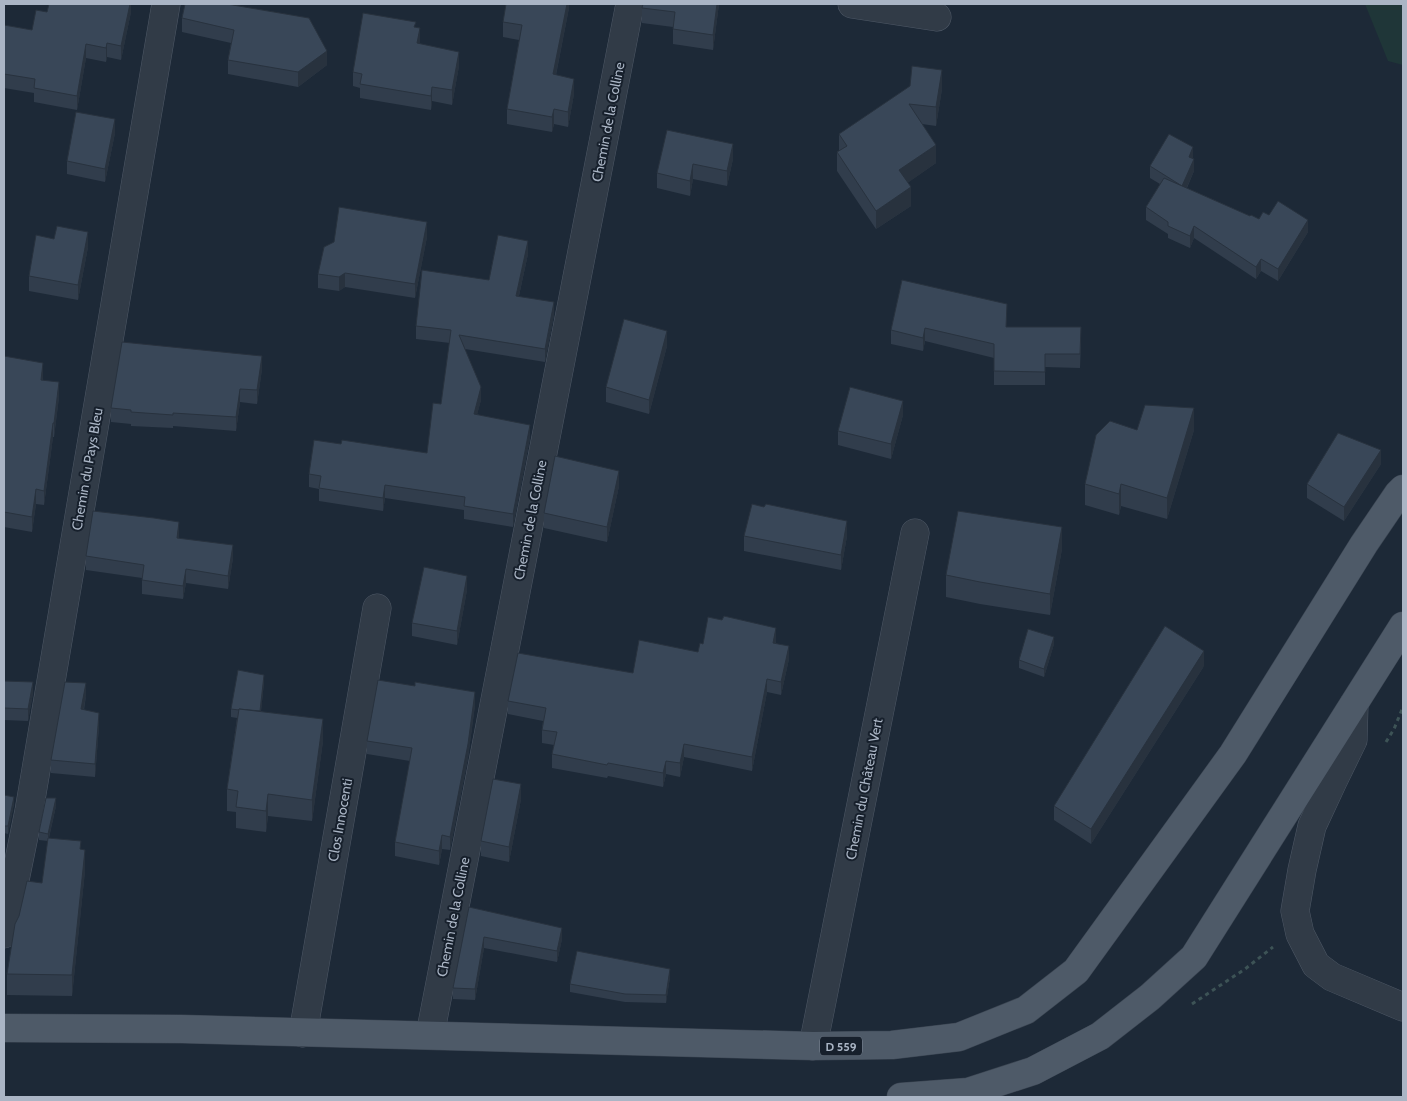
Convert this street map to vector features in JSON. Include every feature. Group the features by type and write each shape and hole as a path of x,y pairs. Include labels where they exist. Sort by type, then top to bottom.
{"main road":[{"name":"D 559","path":"4,1028 182,1029 813,1046 892,1045 958,1037 1026,1010 1076,972 1233,754 1364,544 1403,488"},
{"path":"901,1097 968,1092 1033,1071 1100,1036 1150,997 1194,957 1403,626"}],"street":[{"name":"Chemin du Pays Bleu","path":"4,934 31,802 166,4"},
{"name":"Chemin de la Colline","path":"430,1035 630,4"},
{"path":"852,4 937,17"},
{"name":"Chemin du Château Vert","path":"813,1046 915,533"},
{"name":"Clos Innocenti","path":"303,1033 377,608"},
{"path":"1354,704 1354,740 1312,826 1295,912 1300,934 1316,965 1332,978 1403,1008"}],"green space":[{"path":"1365,4 1403,4 1403,65 1388,61"}],"building":[{"path":"49,4 130,4 121,46 107,43 106,48 86,44 77,96 34,88 35,79 4,74 4,25 32,30 36,10 47,12"},
{"path":"185,4 227,4 309,18 327,51 298,72 228,60 234,30 182,18"},
{"path":"506,4 567,4 553,74 574,79 568,112 554,109 552,117 507,109 522,25 503,22"},
{"path":"643,4 717,4 713,35 673,29 675,12 642,8"},
{"path":"363,13 416,22 414,27 420,28 417,43 459,52 452,90 432,87 431,96 360,84 362,74 353,72"},
{"path":"912,66 942,70 936,107 909,104 936,145 899,170 911,187 876,211 837,152 847,146 839,134 910,86"},
{"path":"76,112 115,119 105,169 67,161"},
{"path":"667,130 733,144 727,171 693,164 690,181 657,173"},
{"path":"1169,134 1193,147 1189,157 1194,159 1182,186 1150,166"},
{"path":"1164,178 1259,219 1263,212 1269,215 1278,201 1308,220 1278,269 1261,259 1256,267 1194,226 1190,236 1168,226 1168,222 1146,207"},
{"path":"339,207 427,222 415,284 345,273 339,277 318,274 324,247 334,242"},
{"path":"57,226 88,232 78,285 29,276 36,235 54,239"},
{"path":"498,235 528,241 516,296 554,302 545,349 459,335 481,387 474,414 530,425 513,514 464,506 465,497 385,485 383,498 319,488 321,476 309,474 314,440 341,444 342,440 427,453 433,403 441,404 451,330 416,326 422,270 489,280"},
{"path":"902,280 1007,304 1006,327 1081,327 1080,354 1045,354 1045,372 994,371 994,344 925,328 923,338 891,330"},
{"path":"624,319 667,331 649,400 606,387"},
{"path":"122,342 262,356 257,390 240,389 236,417 131,412 131,410 111,408"},
{"path":"4,356 43,363 41,380 59,382 44,491 36,489 32,517 4,512"},
{"path":"850,387 903,401 891,444 838,431"},
{"path":"1145,405 1194,408 1167,498 1121,484 1119,494 1085,484 1096,435 1110,421 1137,430"},
{"path":"1338,433 1381,450 1344,507 1307,484"},
{"path":"555,456 619,471 607,527 544,513"},
{"path":"752,504 764,507 766,504 847,521 841,555 744,536"},
{"path":"93,511 179,522 177,538 233,545 228,576 186,569 183,586 142,580 144,565 86,556"},
{"path":"958,511 1062,527 1050,594 946,575"},
{"path":"424,567 467,576 457,631 412,623"},
{"path":"724,616 776,628 773,643 789,646 781,682 767,679 752,757 684,744 680,763 666,761 663,773 608,763 607,765 552,754 557,732 542,730 546,708 508,701 518,653 633,673 639,640 698,652 700,643 703,644 708,617 722,620"},
{"path":"1165,626 1204,651 1091,829 1054,806"},
{"path":"1028,629 1054,637 1044,669 1019,660"},
{"path":"238,670 264,675 260,711 231,709"},
{"path":"378,680 415,686 415,682 475,692 468,744 450,837 442,835 439,851 395,842 412,748 367,741"},
{"path":"4,681 33,682 28,709 4,708"},
{"path":"65,682 86,683 81,709 99,713 95,764 51,760"},
{"path":"239,709 323,719 312,800 268,794 266,811 236,807 238,791 227,789"},
{"path":"493,779 521,784 509,847 481,841"},
{"path":"4,795 14,797 8,826 4,826"},
{"path":"46,798 56,798 48,834 39,832"},
{"path":"48,838 81,841 80,849 85,850 72,975 7,974 15,924 19,916 27,881 42,883"},
{"path":"469,907 562,928 557,951 484,937 475,989 453,988"},
{"path":"577,951 670,969 666,995 625,994 570,984"}]}
